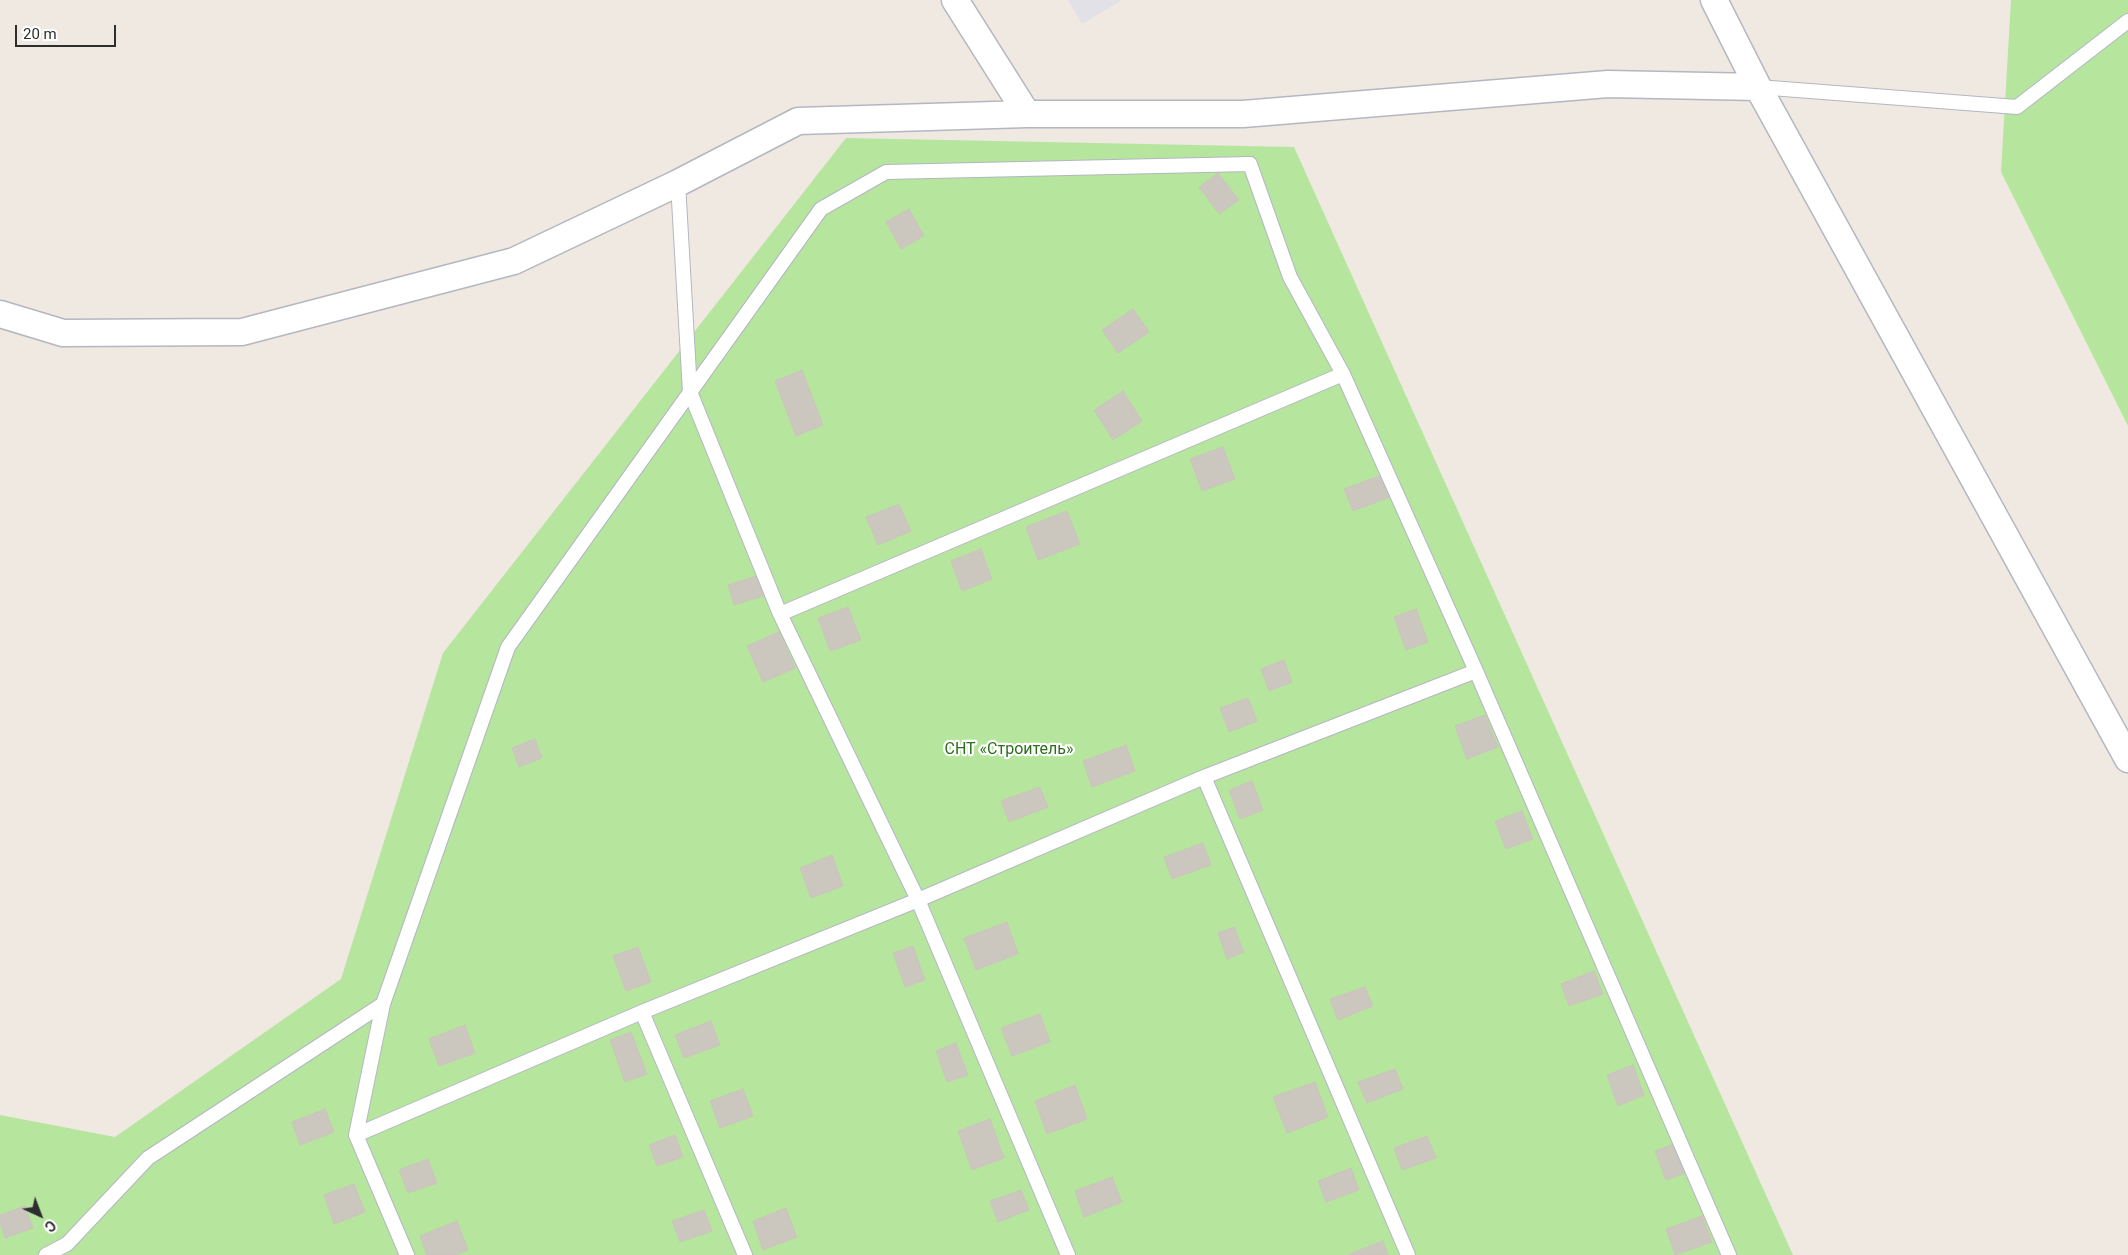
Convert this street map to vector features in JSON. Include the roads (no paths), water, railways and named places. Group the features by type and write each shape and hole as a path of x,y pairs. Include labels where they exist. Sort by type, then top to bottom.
{"street":[{"path":"955,0 1027,114"},
{"path":"1714,0 1758,87 2128,759"},
{"path":"0,314 63,333 242,332 514,261 678,183 798,121 1027,114 1243,114 1608,84 1758,87"}],"lane":[{"path":"1758,87 2017,106 2128,21"},
{"path":"407,1255 356,1135 383,1004 508,647 821,209 886,172 1250,164 1290,277 1343,374 1476,671 1729,1255"},
{"path":"678,183 690,392 780,614 918,900 1068,1255"},
{"path":"780,614 1343,374"},
{"path":"356,1135 642,1012 918,900 1204,777 1476,671"},
{"path":"1204,777 1408,1255"},
{"path":"46,1255 70,1250 148,1158 383,1004"},
{"path":"642,1012 745,1255"}],"park label":[{"name":"СНТ «Строитель»","path":"1009,750"}]}
